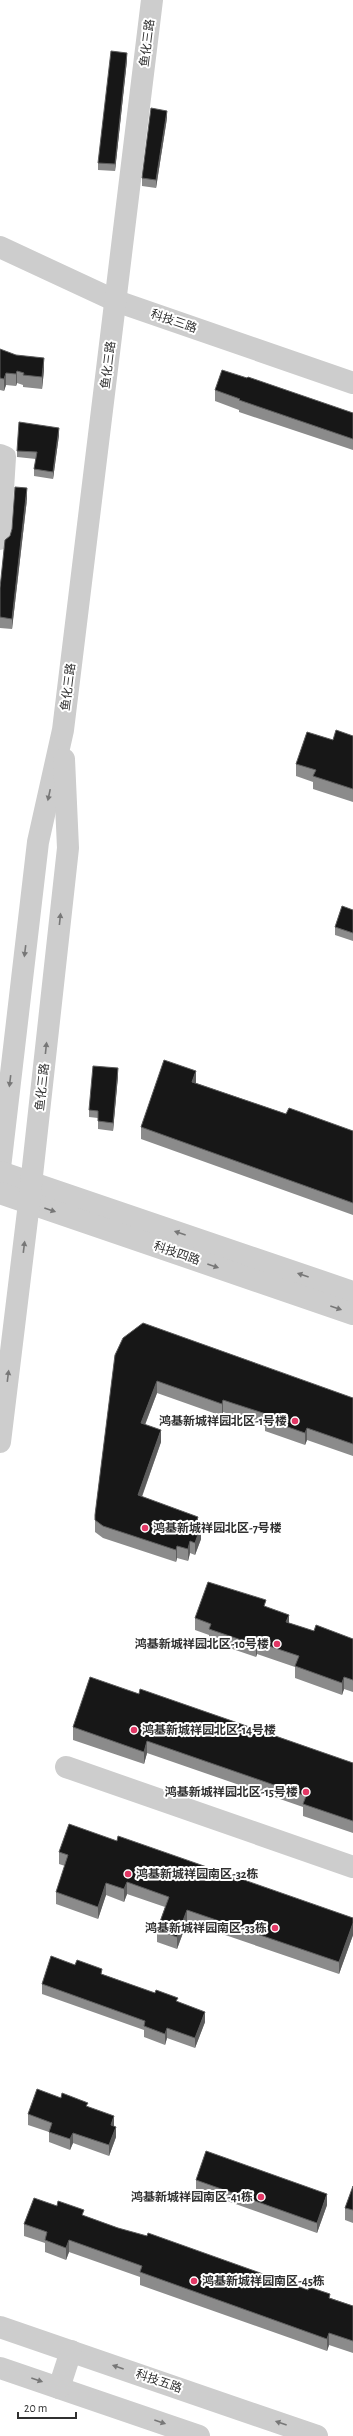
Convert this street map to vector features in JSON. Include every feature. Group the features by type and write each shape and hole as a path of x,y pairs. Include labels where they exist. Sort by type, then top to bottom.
{"street":[{"name":"鱼化三路","path":"0,1168 38,842 63,730 152,0"},
{"name":"科技三路","path":"0,247 116,301 353,383"},
{"path":"0,455 5,457 0,538"},
{"name":"鱼化三路","path":"0,1442 30,1193 68,848 63,730"},
{"name":"科技四路","path":"0,1172 30,1193 353,1314"},
{"name":"科技四路","path":"0,1193 30,1193 353,1292"},
{"path":"66,1767 353,1867"},
{"name":"科技五路","path":"0,2327 317,2436"},
{"path":"59,2388 71,2351"},
{"path":"0,2368 199,2436"}],"building":[{"path":"111,51 127,53 115,164 98,163"},
{"path":"151,108 167,111 156,180 142,178"},
{"path":"0,349 16,355 44,358 42,377 23,375 24,373 17,371 16,374 6,373 4,379 0,378"},
{"path":"222,370 247,378 248,377 353,413 353,439 239,400 240,399 215,390"},
{"path":"19,422 59,428 53,472 34,469 37,452 17,451"},
{"path":"15,487 27,488 12,619 0,617 0,588 5,540 10,536 12,529"},
{"path":"336,730 353,736 353,789 313,776 316,770 296,764 307,732 333,740"},
{"path":"342,906 353,910 353,933 335,927"},
{"path":"164,1060 196,1071 192,1082 286,1114 289,1108 353,1131 353,1203 141,1127"},
{"path":"93,1066 118,1068 113,1123 98,1121 98,1111 89,1110"},
{"name":"鸿基新城祥园北区-1号楼","path":"143,1323 353,1398 353,1444 307,1428 305,1433 265,1419 266,1414 223,1400 222,1404 157,1381 141,1423 161,1430 138,1495 198,1517 195,1525 201,1526 195,1543 190,1541 188,1549 177,1546 176,1550 103,1526 95,1520 95,1515 115,1355 123,1338"},
{"name":"鸿基新城祥园北区-10号楼","path":"208,1582 266,1600 264,1606 289,1615 286,1622 314,1631 316,1625 353,1639 353,1680 344,1677 342,1683 295,1666 299,1656 257,1642 256,1645 209,1629 211,1624 195,1618"},
{"path":"90,1677 139,1694 140,1689 353,1763 353,1821 303,1804 306,1796 147,1741 144,1752 73,1727"},
{"path":"69,1824 117,1841 118,1836 353,1918 353,1923 339,1962 187,1910 177,1937 157,1930 169,1897 127,1882 124,1889 106,1883 98,1907 56,1892 68,1855 59,1852"},
{"path":"51,1956 75,1965 77,1960 102,1969 101,1974 155,1993 156,1990 178,1998 176,2001 205,2012 195,2038 167,2028 165,2034 144,2026 145,2021 42,1984"},
{"path":"37,2089 61,2098 62,2093 88,2103 86,2106 114,2116 111,2125 116,2127 109,2145 73,2133 70,2139 49,2132 52,2123 28,2114"},
{"name":"鸿基新城祥园南区-41栋","path":"206,2151 327,2194 317,2223 196,2180"},
{"path":"353,2186 353,2210 345,2208"},
{"name":"鸿基新城祥园南区-45栋","path":"34,2198 57,2206 58,2201 84,2210 82,2215 118,2228 147,2236 148,2233 308,2290 309,2287 330,2294 329,2298 353,2306 353,2341 329,2333 327,2339 140,2272 142,2266 69,2240 66,2248 45,2240 47,2232 24,2224"}],"place":[{"name":"鸿基新城祥园北区-1号楼","path":"295,1421"},
{"name":"鸿基新城祥园北区-7号楼","path":"145,1528"},
{"name":"鸿基新城祥园北区-10号楼","path":"277,1644"},
{"name":"鸿基新城祥园北区-14号楼","path":"134,1730"},
{"name":"鸿基新城祥园北区-15号楼","path":"306,1792"},
{"name":"鸿基新城祥园南区-32栋","path":"128,1874"},
{"name":"鸿基新城祥园南区-33栋","path":"275,1928"},
{"name":"鸿基新城祥园南区-41栋","path":"261,2197"},
{"name":"鸿基新城祥园南区-45栋","path":"194,2281"}]}
